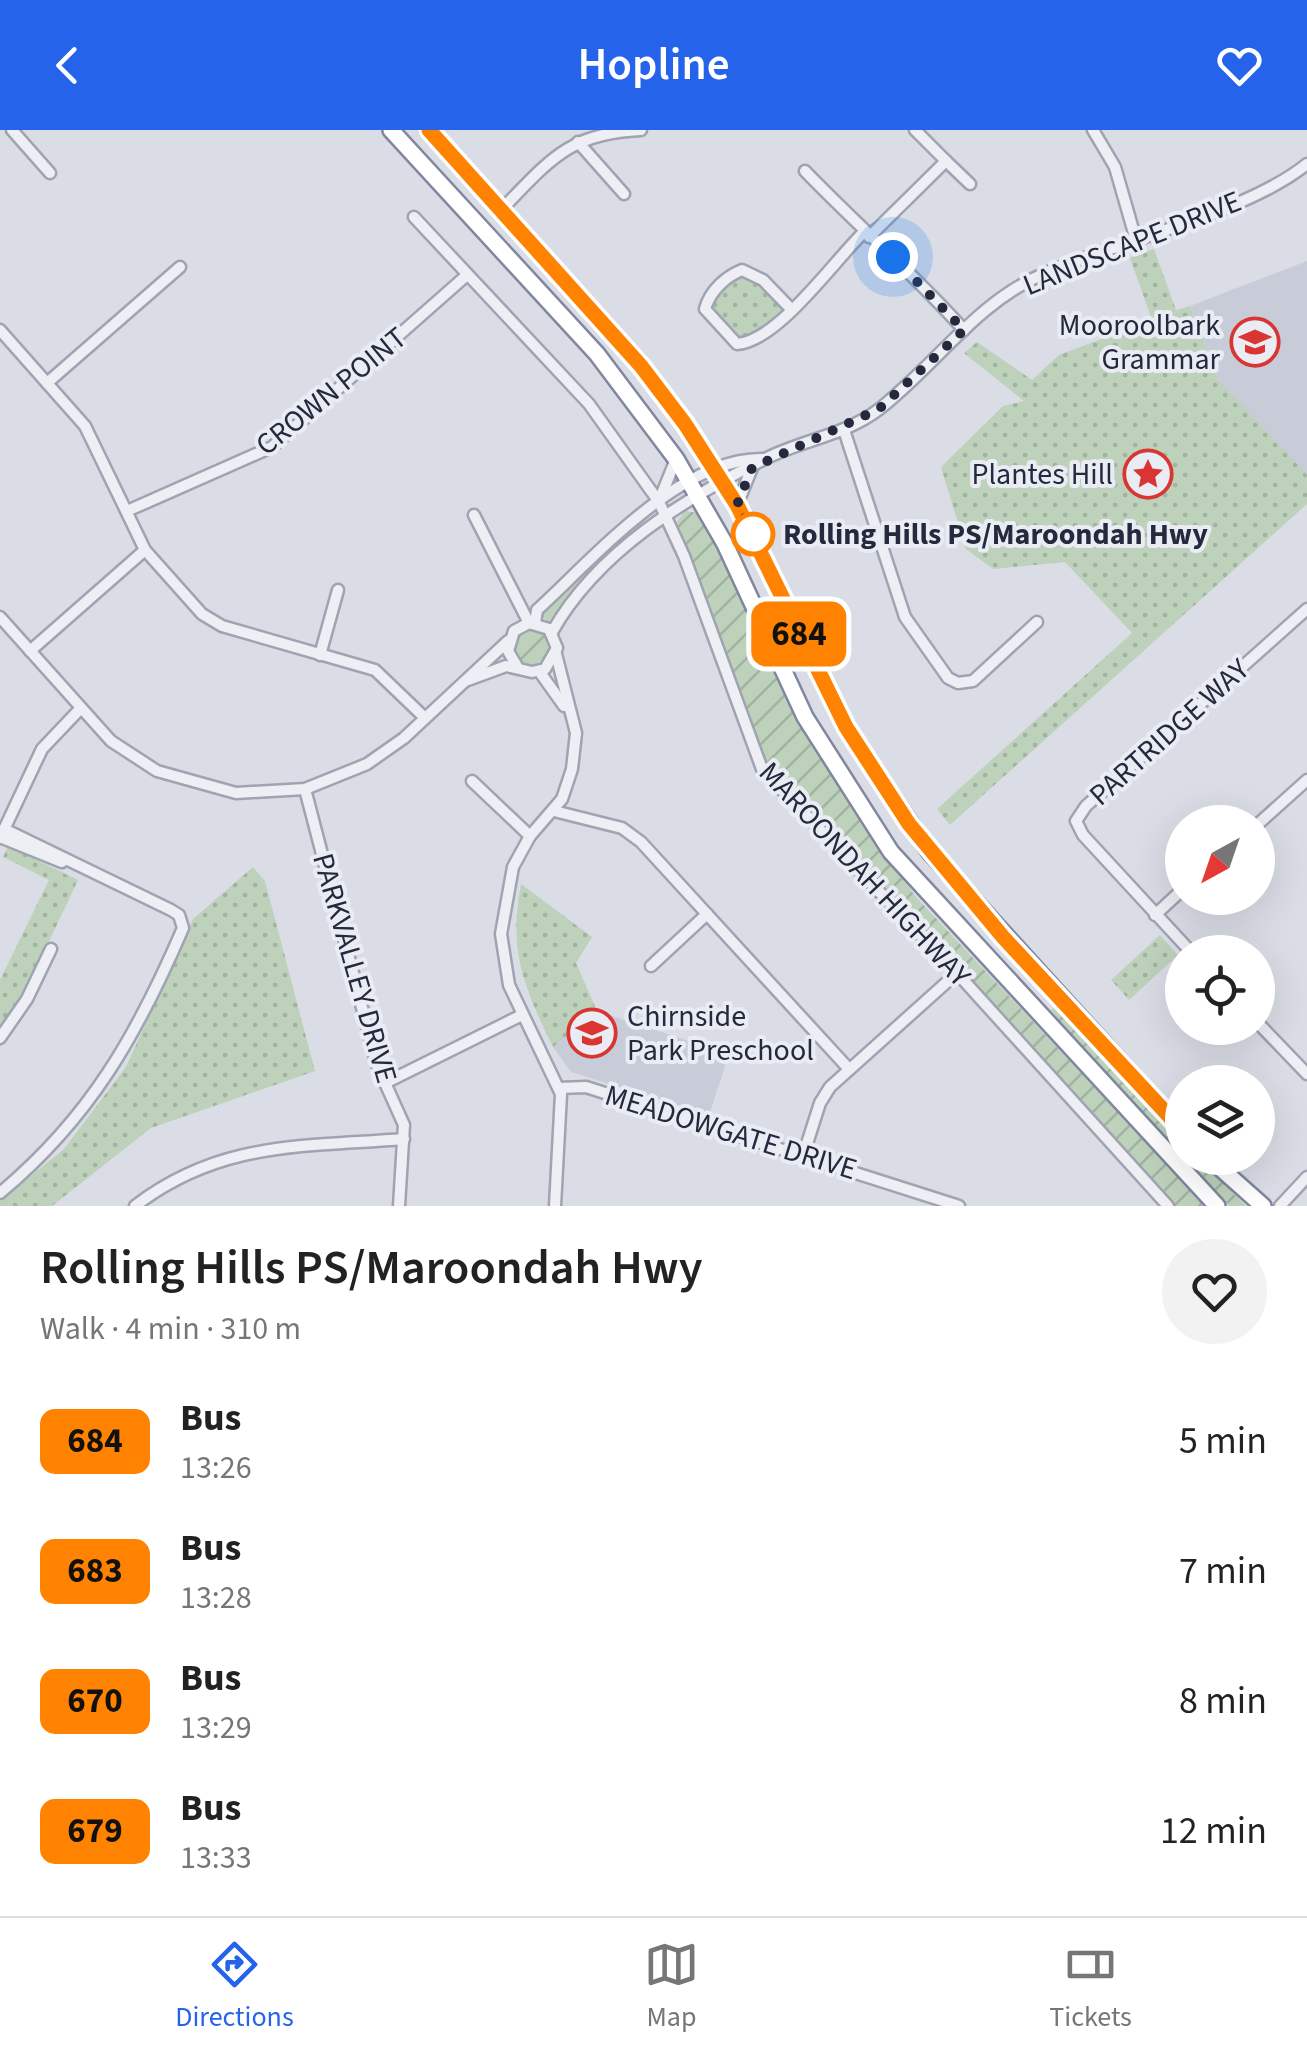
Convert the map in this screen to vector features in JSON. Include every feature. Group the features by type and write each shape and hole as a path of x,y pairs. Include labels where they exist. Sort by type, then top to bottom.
{"highway":[{"name":"MAROONDAH HIGHWAY","path":"390,130 596,354 676,459 725,544 805,718 869,821 926,894 1218,1206"},
{"name":"MAROONDAH HIGHWAY","path":"428,130 641,366 719,475 818,676 890,798 950,876 1165,1111"},
{"path":"1034,1012 1056,992"},
{"path":"1228,1175 1262,1206"}],"street":[{"path":"12,130 50,173"},
{"path":"502,209 564,149 602,132 641,130"},
{"path":"916,130 970,184"},
{"path":"1093,130 1115,167 1136,240"},
{"path":"578,142 624,194"},
{"path":"791,309 763,280 742,270 729,276 708,298 705,309 736,344 753,343 791,309 866,234 946,161"},
{"name":"LANDSCAPE DRIVE","path":"694,489 719,475 844,430 879,409 964,330 1040,275 1269,188 1307,164"},
{"path":"805,171 866,234 917,277 964,330"},
{"name":"MAROONDAH HIGHWAY","path":"414,217 589,404 658,502 762,769 957,973 1168,1206"},
{"path":"47,383 180,267"},
{"name":"CROWN POINT","path":"127,511 272,446 467,275"},
{"path":"0,330 90,435 145,550 202,614 222,626 375,670 425,718"},
{"path":"844,430 905,618 957,690 977,678 1037,622"},
{"path":"658,502 676,459"},
{"name":"LANDSCAPE DRIVE","path":"719,475 752,468 764,459"},
{"path":"737,505 752,468"},
{"path":"0,617 80,709 133,757 184,782 236,793 305,789 367,764 425,718 508,642 514,631 532,623 537,610 658,502 694,489"},
{"path":"556,1206 559,1088 522,1015 504,968 500,934 508,883 530,836 554,811 568,785 574,757 570,715 552,632 580,590 694,489"},
{"path":"474,515 532,623 552,632"},
{"path":"30,651 145,550"},
{"path":"320,655 338,590"},
{"name":"PARTRIDGE WAY","path":"1174,935 1083,835 1076,820 1307,609"},
{"path":"508,642 509,656 518,668"},
{"path":"539,671 556,654"},
{"path":"458,685 492,668 539,671 570,715"},
{"path":"0,1193 42,1158 89,1104 120,1058 183,928 179,914 2,830 42,750 80,709"},
{"path":"1275,809 1307,780"},
{"path":"472,781 530,836"},
{"name":"PARKVALLEY DRIVE","path":"305,789 385,1083 404,1125 399,1206"},
{"path":"554,811 610,824 632,834 848,1068"},
{"path":"1155,915 1165,906"},
{"path":"651,966 707,914"},
{"path":"0,1038 49,954 34,952"},
{"path":"804,1153 820,1103 848,1068 957,973"},
{"path":"385,1083 522,1015"},
{"path":"1275,1041 1307,1074"},
{"name":"MEADOWGATE DRIVE","path":"559,1088 586,1087 804,1153 958,1206"},
{"path":"135,1206 186,1172 229,1156 272,1148 404,1139"},
{"path":"1280,1206 1307,1177"}],"shaded area":[{"name":"Mooroolbark Grammar","path":"1307,261 1306,476 1218,379 1190,306"},
{"path":"597,1011 729,1054 709,1115 571,1072 553,1047"}],"green space":[{"path":"1154,249 1176,310 1190,306 1218,379 1307,475 1307,504 950,825 937,809 1132,633 1065,562 993,569 966,549 941,467 1003,406 1024,401 964,353 977,342 1032,380 1059,355 1152,320 1130,258"},
{"path":"745,275 781,302 783,309 756,335 738,340 710,308 715,296"},
{"path":"685,511 698,513 815,750 915,896 1165,1162 1165,1175 1177,1175 1206,1206 1174,1206 985,997 771,773 759,756 677,522"},
{"path":"655,516 580,582 548,623 540,613 637,525"},
{"path":"531,628 544,633 549,646 544,659 531,664 518,659 513,646 518,633"},
{"path":"8,846 78,880 26,990 0,1030 0,980 49,880 3,857"},
{"path":"253,867 265,881 315,1071 151,1128 52,1206 0,1206 0,1201 64,1149 126,1067 193,919"},
{"path":"521,884 592,937 576,963 597,1011 553,1047 521,969 516,930"},
{"path":"1160,935 1165,941 1165,967 1129,1000 1111,980"},
{"path":"1054,1007 1072,1021 1106,1053 1153,1106 1165,1120 1165,1139 1058,1019 1051,1010"},
{"path":"1197,1175 1215,1175 1246,1206 1230,1206"}],"bus line":[{"name":"684","path":"429,130 561,274 641,366 685,424 715,468 769,565 818,676 846,727 909,824 1003,937 1165,1111"}],"place":[{"name":"Mooroolbark Grammar","path":"1255,342"},
{"name":"Plantes Hill","path":"1148,474"},
{"name":"Rolling Hills PS/Maroondah Hwy","path":"753,534"},
{"name":"Chirnside Park Preschool","path":"592,1033"}],"route":[{"path":"753,534 737,505 752,468 764,459 860,422 964,330 917,277 893,257"}]}
